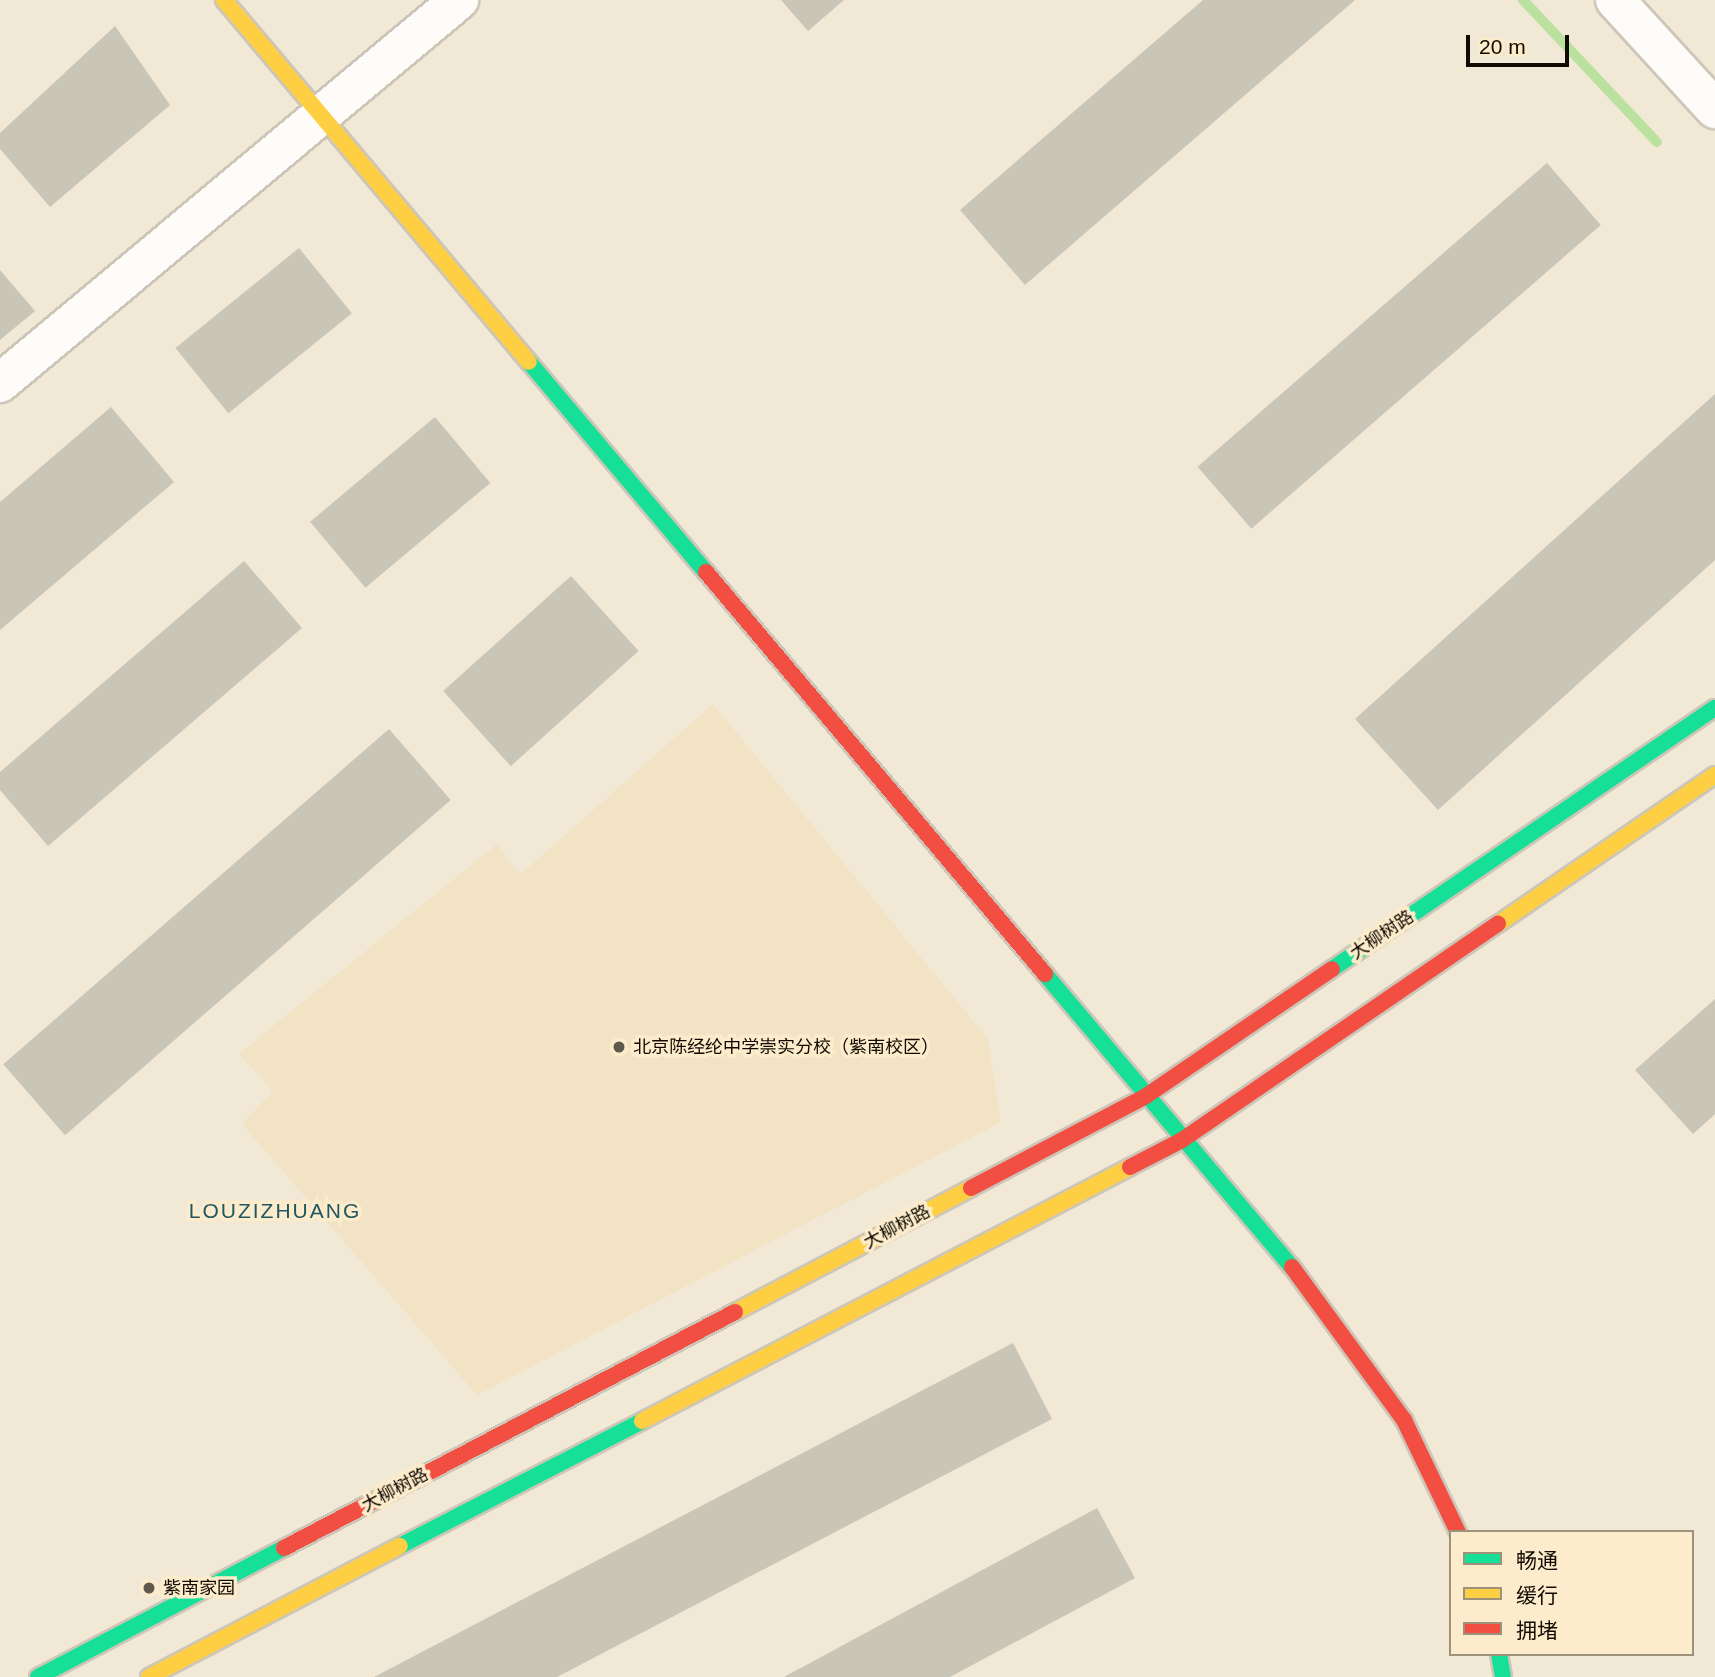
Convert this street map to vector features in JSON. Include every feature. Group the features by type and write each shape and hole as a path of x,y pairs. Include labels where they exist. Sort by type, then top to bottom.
{"street":[{"path":"224,0 1359,1350 1404,1420 1457,1530"},
{"path":"0,383 323,118 459,0"},
{"path":"1615,0 1715,108"},
{"name":"大柳树路","path":"38,1677 1146,1096 1715,708"},
{"path":"149,1677 1182,1140 1715,775"},
{"path":"1499,1656 1503,1677"}],"shaded area":[{"name":"北京陈经纶中学崇实分校（紫南校区）","path":"713,704 988,1039 1001,1122 477,1395 242,1124 273,1091 239,1054 497,844 520,875"}],"building":[{"path":"781,0 844,0 808,31"},
{"path":"1203,0 1355,0 1025,285 960,210"},
{"path":"115,26 170,105 50,207 0,149 0,133"},
{"path":"1547,163 1601,225 1251,529 1198,467"},
{"path":"299,248 352,313 228,413 175,348"},
{"path":"0,270 35,311 0,340"},
{"path":"1715,394 1715,560 1438,810 1355,719"},
{"path":"111,407 174,482 0,630 0,502"},
{"path":"435,417 490,483 365,588 310,522"},
{"path":"244,561 302,628 48,846 0,790 0,772"},
{"path":"571,576 639,651 511,766 443,691"},
{"path":"389,729 451,800 65,1135 3,1064"},
{"path":"1715,999 1715,1114 1693,1134 1635,1070"},
{"path":"1013,1343 1052,1419 557,1677 374,1677"},
{"path":"1097,1508 1135,1578 950,1677 784,1677"}],"waterway":[{"path":"1523,0 1657,142"}],"traffic: fast":[{"path":"529,362 706,572"},
{"path":"1332,969 1715,708"},
{"path":"1045,974 1292,1267"},
{"path":"400,1546 642,1421"},
{"path":"38,1677 284,1548"},
{"path":"1499,1656 1503,1677"}],"traffic: slow":[{"path":"224,0 529,362"},
{"path":"1498,924 1715,775"},
{"path":"642,1421 1130,1167"},
{"path":"735,1312 971,1188"},
{"path":"149,1677 400,1546"}],"traffic: jam":[{"path":"706,572 1045,974"},
{"path":"1130,1167 1182,1140 1498,924"},
{"path":"971,1188 1146,1096 1332,969"},
{"path":"1292,1267 1404,1420 1457,1530"},
{"path":"284,1548 735,1312"}],"place":[{"name":"北京陈经纶中学崇实分校（紫南校区）","path":"619,1047"},
{"name":"紫南家园","path":"149,1588"}],"district":[{"name":"LOUZIZHUANG","path":"275,1211"}]}
